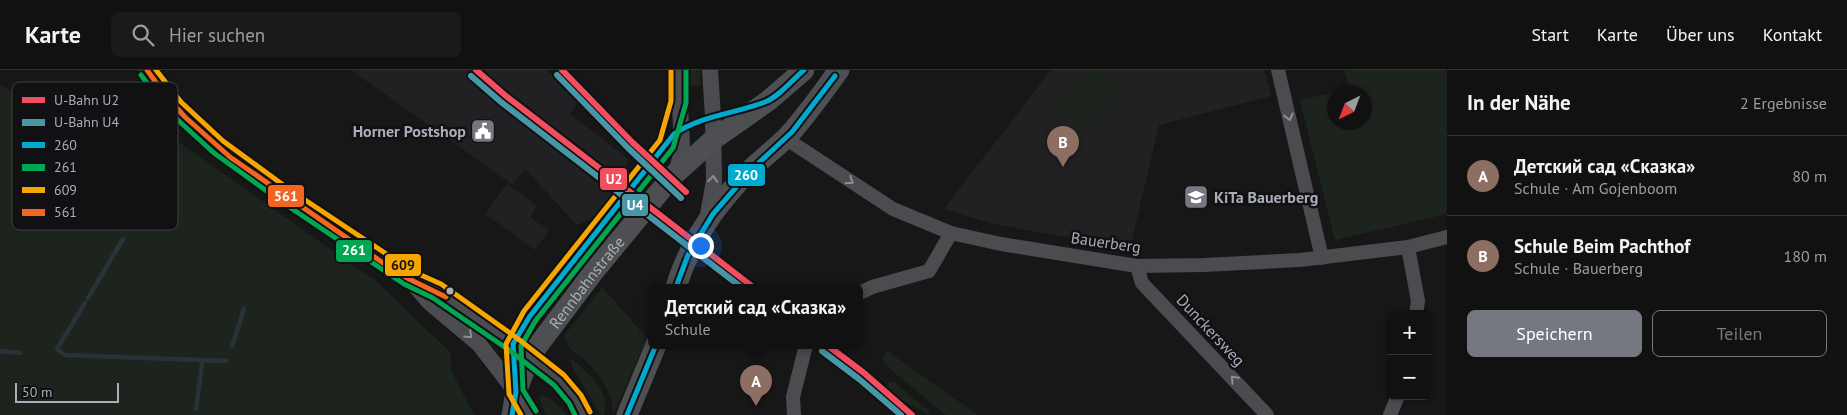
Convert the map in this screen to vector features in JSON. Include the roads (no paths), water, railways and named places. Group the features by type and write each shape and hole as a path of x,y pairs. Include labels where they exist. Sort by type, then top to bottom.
{"main road":[{"name":"Rennbahnstraße","path":"512,415 516,392 530,356 601,263 676,174 714,139 768,101 804,70"},
{"path":"677,284 691,247 707,220 746,175 786,138 839,70"},
{"path":"627,415 654,349"},
{"path":"530,356 559,380 575,399 583,415"},
{"path":"516,392 530,415"}],"street":[{"path":"147,70 156,82"},
{"path":"676,174 682,145 678,70"},
{"path":"707,220 714,181 714,139 710,70"},
{"path":"1278,70 1322,258"},
{"path":"178,110 218,147 286,196 408,278 437,291 530,356"},
{"name":"Bauerberg","path":"786,138 893,210 950,233 1001,244 1137,266 1204,265 1322,258 1408,246 1447,238"},
{"path":"863,292 872,287 929,271 950,233"},
{"path":"1408,246 1418,301 1417,310"},
{"name":"Dunckersweg","path":"1137,266 1142,283 1267,415"},
{"path":"408,278 429,302 471,336 516,392"},
{"path":"794,415 793,397 805,349"},
{"path":"1390,415 1396,400"}],"waterway":[{"path":"88,298 123,239"},
{"path":"85,303 57,349 65,355 226,361"},
{"path":"232,346 244,309"},
{"path":"0,351 20,353"},
{"path":"196,409 202,364"}],"metro line":[{"name":"U2","path":"476,70 506,96 749,284"},
{"name":"U2","path":"562,70 632,142 686,192"},
{"name":"U4","path":"557,75 627,147 681,198"},
{"name":"U4","path":"471,76 501,102 737,284"},
{"name":"U2","path":"832,349 864,373 912,415"},
{"name":"U4","path":"822,351 859,379 901,415"}],"place":[{"name":"Horner Postshop","path":"483,131"},
{"name":"Schule Beim Pachthof","path":"1063,167"},
{"name":"KiTa Bauerberg","path":"1196,197"},
{"name":"Детский сад «Сказка»","path":"756,406"}]}
